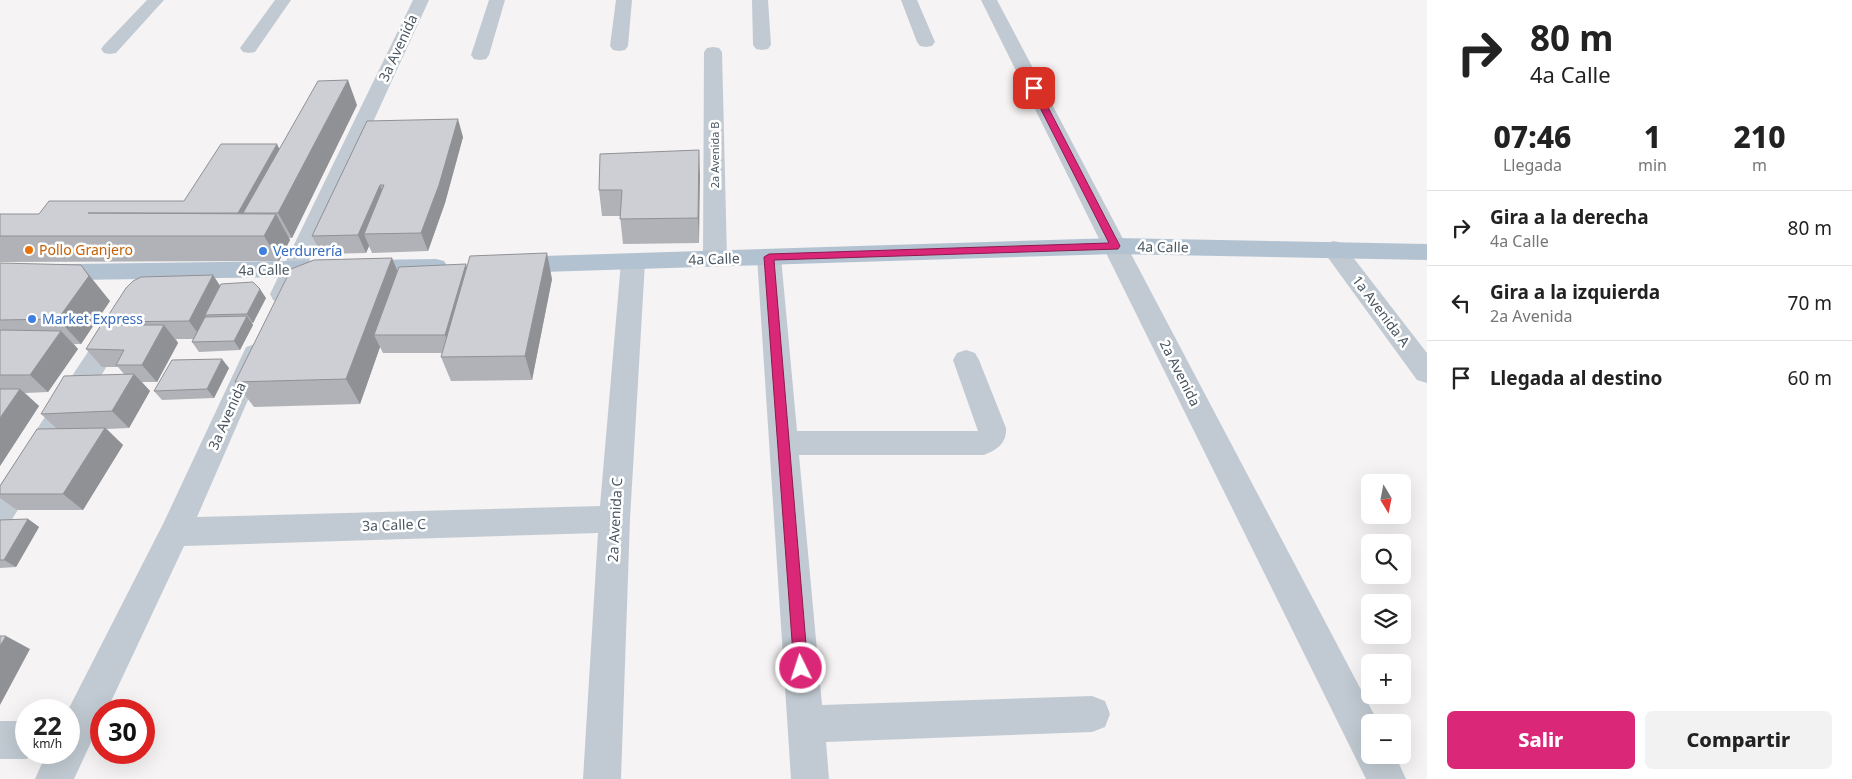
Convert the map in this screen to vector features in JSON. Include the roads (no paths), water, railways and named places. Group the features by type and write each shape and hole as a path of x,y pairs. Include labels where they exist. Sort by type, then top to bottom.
{"main road":[{"name":"4a Calle","path":"493,265 1115,246 1427,252"},
{"name":"4a Calle","path":"0,273 293,270 453,266"}],"street":[{"path":"110,49 156,0"},
{"path":"249,48 283,0"},
{"name":"3a Avenida","path":"80,723 175,532 293,270 421,0"},
{"path":"480,55 497,0"},
{"path":"619,46 624,0"},
{"path":"760,0 762,45"},
{"path":"909,0 926,42"},
{"name":"2a Avenida","path":"989,0 1361,728"},
{"name":"2a Avenida B","path":"714,52 715,258"},
{"name":"1a Avenida A","path":"1334,249 1427,373"},
{"path":"769,257 810,779"},
{"name":"2a Avenida C","path":"602,779 614,519 632,262"},
{"path":"0,512 152,271"},
{"path":"783,443 984,443 990,440 993,434 992,428 966,360"},
{"name":"3a Calle C","path":"175,532 614,519"},
{"path":"805,724 1092,714"},
{"path":"0,740 15,740"},
{"name":"3a Avenida","path":"54,779 61,764"},
{"path":"1379,764 1387,779"}],"place":[{"name":"Pollo Granjero","path":"29,250"},
{"name":"Verdurería","path":"263,251"},
{"name":"Market Express","path":"32,319"}]}
